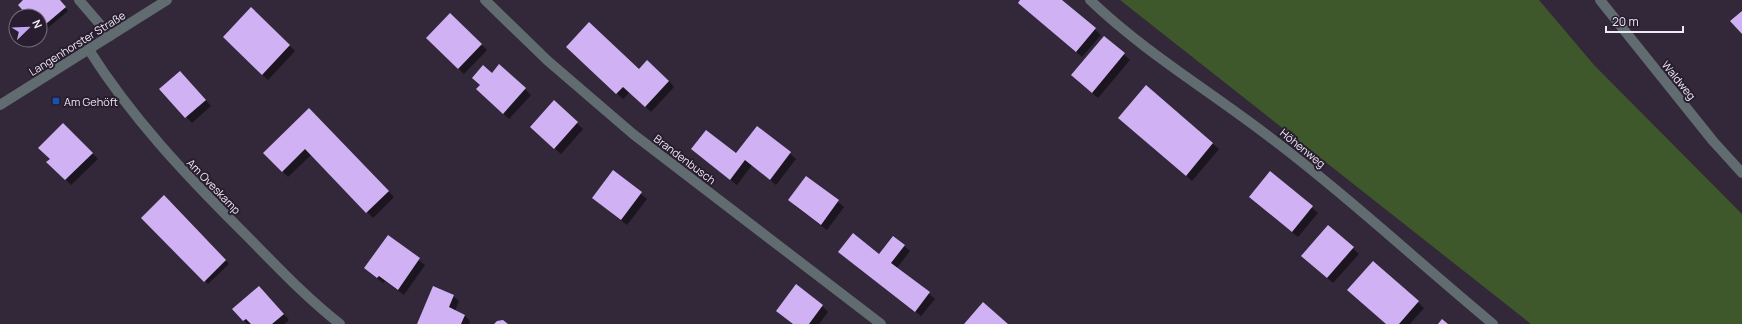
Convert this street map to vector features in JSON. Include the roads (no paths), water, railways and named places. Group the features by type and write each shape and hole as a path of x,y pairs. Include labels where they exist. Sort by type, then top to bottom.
{"street":[{"path":"79,0 110,36"},
{"name":"Langenhorster Straße","path":"0,105 166,0"},
{"name":"Brandenbusch","path":"485,0 548,61 633,134 881,324"},
{"name":"Höhenweg","path":"1090,0 1115,24 1264,132 1369,216 1493,324"},
{"name":"Waldweg","path":"1600,0 1713,141 1742,174"},
{"name":"Am Oveskamp","path":"89,50 108,81 134,115 189,178 291,281 340,324"}],"place":[{"name":"Am Gehöft","path":"56,101"}]}
